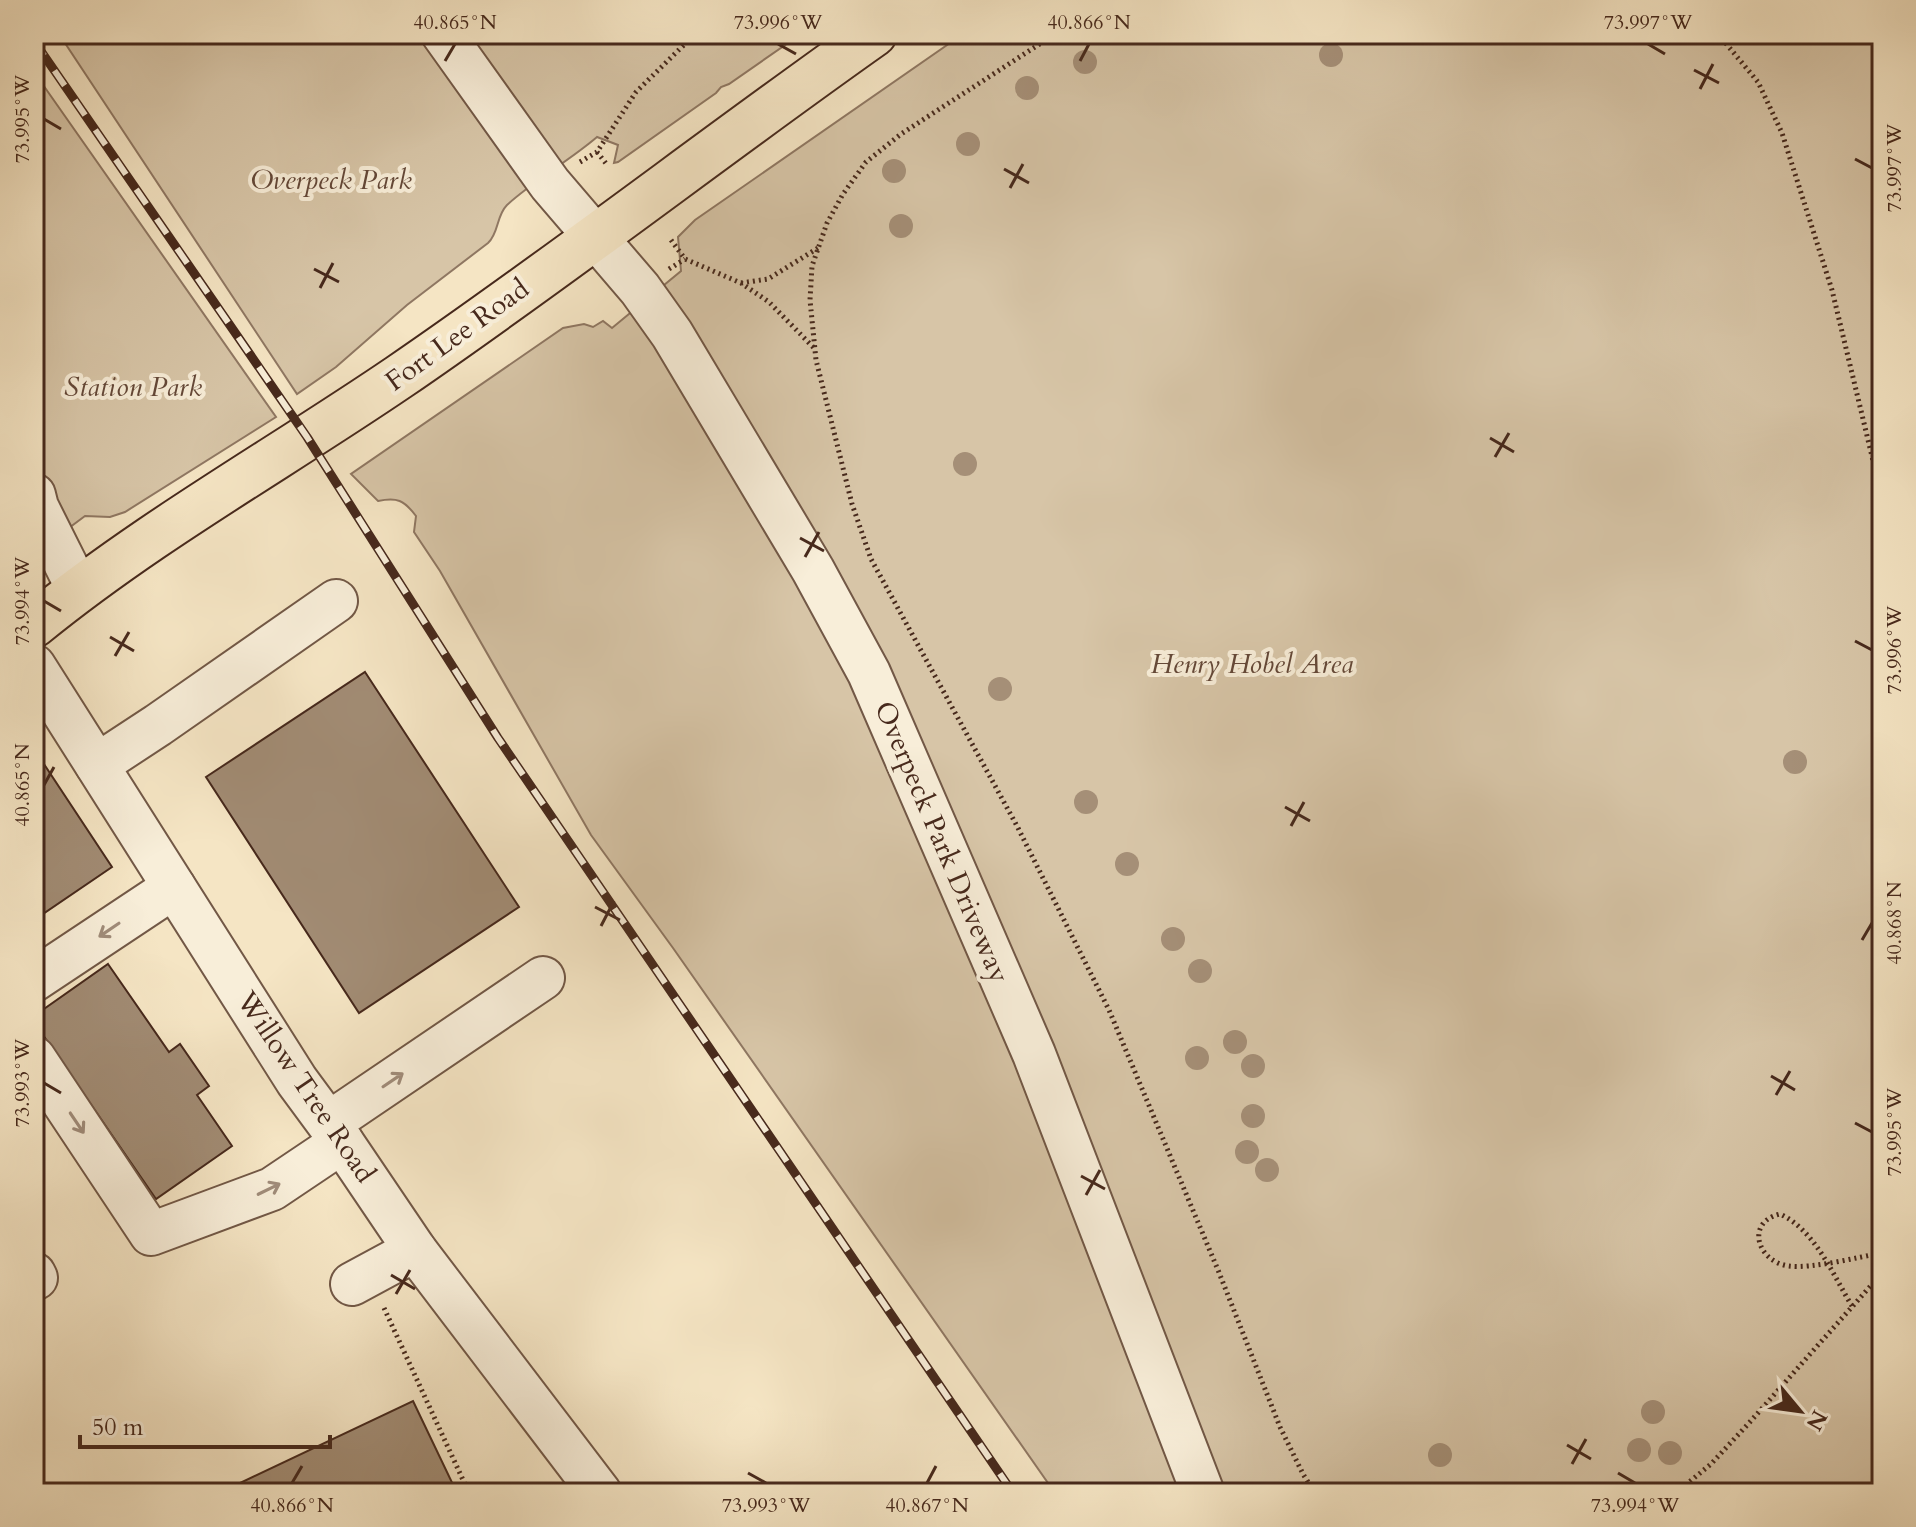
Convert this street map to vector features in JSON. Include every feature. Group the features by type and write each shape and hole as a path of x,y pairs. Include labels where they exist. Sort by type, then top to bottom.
{"main road":[{"name":"Fort Lee Road","path":"34,625 78,589 445,345 874,34"}],"street":[{"name":"Overpeck Park Driveway","path":"443,34 550,184 640,289 695,371 813,570 869,673 1034,1054 1203,1493"},
{"path":"34,495 78,589"},
{"path":"97,765 336,601"},
{"name":"Willow Tree Road","path":"34,666 297,1081 415,1250 600,1493"},
{"path":"34,980 174,887"},
{"path":"34,1058 151,1234 272,1189 335,1132 543,978"},
{"path":"367,1294 415,1250"}],"path":[{"path":"580,162 597,152 636,92 695,34"},
{"path":"1055,34 901,134 866,162 827,223 812,266 810,300 815,349 841,463 871,559 1017,826 1109,1010 1280,1427 1315,1493"},
{"path":"1718,34 1758,82 1782,133 1832,290 1882,498"},
{"path":"597,152 608,166"},
{"path":"671,240 685,259 741,283 769,302 815,349"},
{"path":"741,283 768,279 818,248"},
{"path":"665,272 685,259"},
{"path":"1852,1306 1826,1262 1801,1228 1780,1214 1764,1223 1758,1243 1761,1251 1770,1259 1788,1266 1826,1262 1882,1253"},
{"path":"1676,1493 1711,1464 1882,1273"},
{"path":"367,1294 469,1493"}],"green space":[{"name":"Overpeck Park","path":"59,34 801,34 721,87 618,162 614,163 618,145 597,137 507,205 488,243 407,305 336,367 297,394"},
{"name":"Henry Hobel Area","path":"963,34 1882,34 1882,1493 1055,1493 591,835 440,571 414,532 416,516 400,501 378,501 351,474 563,328 584,324 593,327 603,321 612,328 681,271 678,237 695,220"},
{"name":"Station Park","path":"34,72 276,417 125,512 110,517 85,516 34,554"}],"building":[{"path":"365,672 519,907 359,1013 206,777"},
{"path":"34,749 112,867 34,920"},
{"path":"108,964 169,1052 180,1044 209,1086 197,1095 232,1146 156,1199 34,1022 34,1016"},
{"path":"413,1401 457,1493 245,1493 240,1483"}],"railway":[{"path":"34,41 307,437 498,738 1013,1493"}]}
